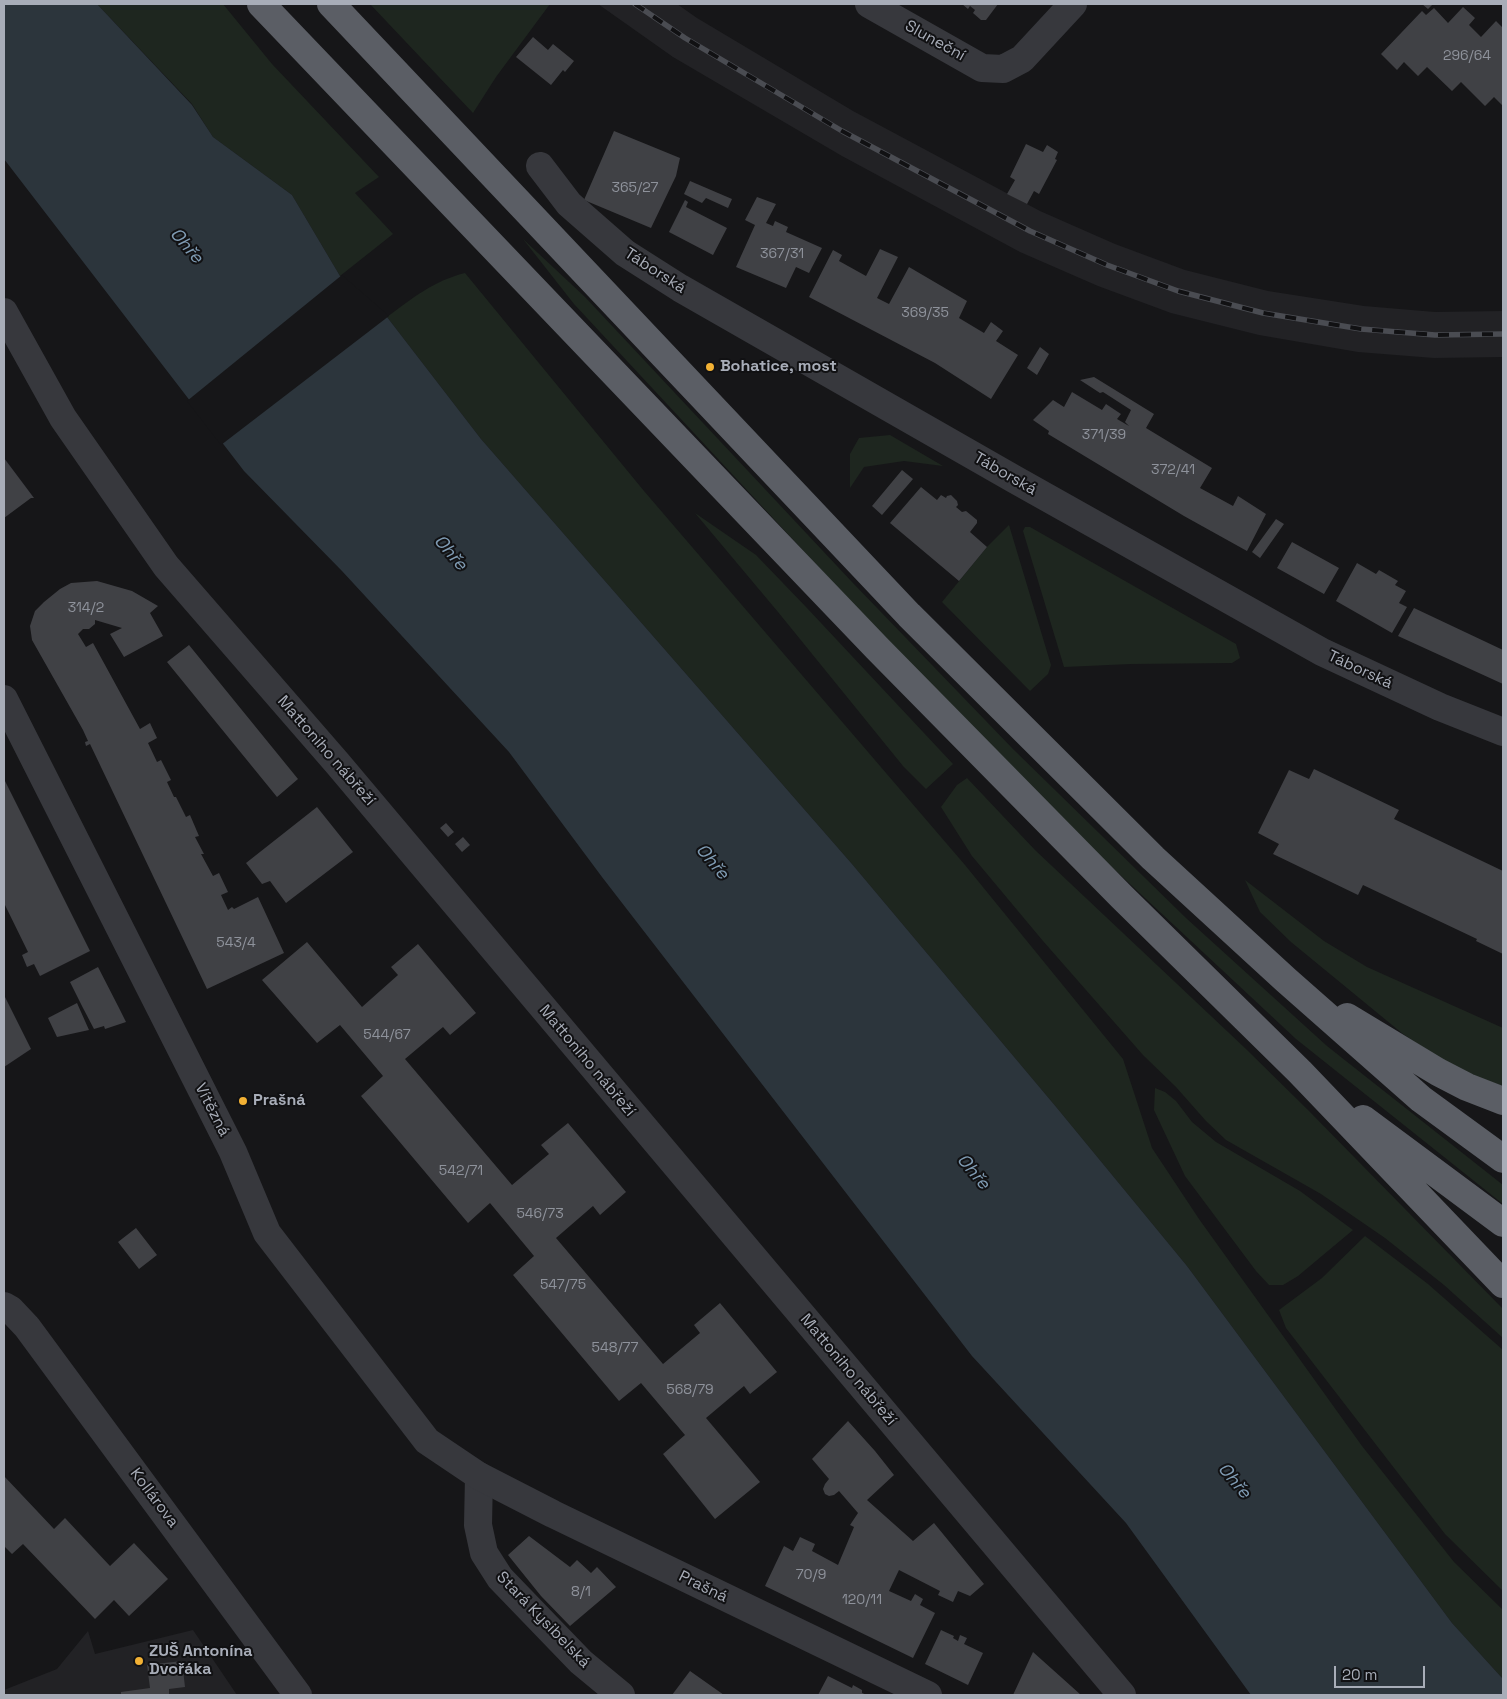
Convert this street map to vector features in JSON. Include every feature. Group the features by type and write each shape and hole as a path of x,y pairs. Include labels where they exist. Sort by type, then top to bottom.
{"highway":[{"path":"261,4 877,648 1122,897 1300,1072 1503,1284"},
{"path":"331,4 909,615 1153,858 1286,980 1422,1099 1503,1159"},
{"path":"1286,980 1438,1072 1467,1087 1503,1101"},
{"path":"1300,1072 1503,1223"}],"street":[{"name":"Sluneční","path":"869,4 982,68 1003,69 1022,59 1073,4"},
{"name":"Táborská","path":"540,166 569,204 625,253 680,288 1322,652 1440,707 1503,732"},
{"name":"Mattoniho nábřeží","path":"4,312 63,418 166,566 338,764 1122,1695"},
{"name":"Vítězná","path":"4,699 233,1152 268,1233 427,1441 479,1476"},
{"name":"Kollárova","path":"4,1306 12,1310 27,1327 298,1695"},
{"name":"Stará Kysibelská","path":"479,1476 478,1525 484,1553 500,1578 581,1662 621,1695"},
{"name":"Prašná","path":"479,1476 928,1695"}],"shaded area":[{"path":"97,4 223,4 272,64 379,177 355,193 393,234 340,276 292,195 213,137 192,104"},
{"path":"370,4 550,4 496,77 473,113"},
{"path":"598,4 677,4 697,18 853,111 1040,211 1115,244 1185,270 1268,291 1364,306 1435,312 1503,311 1503,357 1434,358 1358,352 1259,335 1171,313 1098,286 1020,252 842,156 673,57"},
{"path":"523,239 585,297 852,582 1013,749 1186,918 1327,1046 1503,1185 1503,1204 1296,1039 1085,842 865,617 574,304"},
{"path":"465,273 644,491 965,865 1123,1059 1152,1148 1199,1219 1362,1446 1454,1562 1503,1610 1503,1679 1452,1623 1187,1266 852,864 481,439 387,317 433,285"},
{"path":"890,435 943,466 904,461 864,467 850,488 850,454 859,438"},
{"path":"695,513 756,555 953,764 926,789 903,766"},
{"path":"1009,525 1051,665 1048,674 1030,691 942,602 987,547"},
{"path":"1025,527 1030,527 1236,644 1240,658 1232,663 1064,667 1023,531"},
{"path":"967,778 1035,850 1309,1111 1503,1309 1503,1338 1444,1285 1385,1238 1321,1194 1226,1140 1206,1121 1176,1087 1143,1055 1043,941 972,856 941,807 957,785"},
{"path":"1245,880 1324,941 1367,967 1503,1028 1503,1086 1457,1070 1403,1034 1291,942 1260,912"},
{"path":"1155,1088 1165,1092 1176,1101 1192,1122 1216,1142 1300,1191 1353,1230 1298,1276 1283,1285 1269,1285 1256,1271 1185,1176 1154,1110"},
{"path":"1365,1236 1428,1284 1503,1350 1503,1591 1445,1534 1286,1328 1279,1310 1322,1278"},
{"name":"ZUŠ Antonína Dvořáka","path":"193,1630 237,1695 4,1695 4,1690 57,1669 88,1631 95,1654"}],"water":[{"name":"Ohře","path":"4,4 97,4 192,105 213,137 292,195 340,276 387,317 481,439 852,864 1187,1266 1452,1623 1503,1679 1503,1695 1251,1695 1126,1523 972,1356 602,877 509,752 342,571 244,471 4,159"}],"pier":[{"path":"342,275 389,316 221,445 187,401"}],"building":[{"path":"962,4 998,4 986,20 981,20 973,13 975,10 970,6 968,9"},
{"path":"1422,4 1433,4 1428,9"},
{"path":"1463,7 1475,18 1469,25 1481,37 1496,21 1503,28 1503,106 1494,97 1485,106 1461,82 1452,91 1427,67 1418,76 1404,62 1397,70 1381,54 1422,11 1426,15 1434,8 1448,23"},
{"path":"533,37 548,50 553,44 574,61 565,72 563,70 551,85 516,57"},
{"path":"614,131 680,158 676,176 651,228 584,200"},
{"path":"1026,144 1043,152 1047,145 1058,152 1055,159 1057,160 1039,194 1034,191 1027,204 1007,194 1015,180 1010,177"},
{"path":"690,181 732,199 728,208 706,198 702,203 684,194"},
{"path":"757,197 776,204 766,223 773,226 775,221 788,227 786,232 822,248 809,273 796,267 786,288 736,267 755,225 745,220"},
{"path":"685,200 688,202 686,207 727,228 713,255 669,232"},
{"path":"880,249 898,257 877,298 889,304 909,267 967,301 959,318 984,333 991,322 1003,331 996,341 1018,355 991,399 935,363 809,297 833,250 842,255 839,261 866,276"},
{"path":"1040,347 1049,354 1037,375 1027,368"},
{"path":"1094,377 1154,414 1146,428 1212,468 1200,488 1233,506 1238,496 1266,514 1247,551 1184,516 1048,434 1049,431 1033,420 1053,400 1064,407 1072,392 1102,410 1106,404 1121,414 1117,419 1129,426 1125,422 1131,410 1080,380"},
{"path":"4,458 34,498 31,498 4,518"},
{"path":"902,470 913,479 882,515 872,506"},
{"path":"921,487 937,500 941,495 946,498 951,495 957,501 958,505 956,507 962,512 966,511 977,520 977,523 970,532 987,547 959,581 890,523"},
{"path":"1276,519 1284,524 1260,558 1252,552"},
{"path":"1292,542 1339,568 1324,594 1277,568"},
{"path":"1357,563 1376,574 1379,570 1398,581 1395,585 1406,591 1399,603 1407,607 1392,633 1336,601"},
{"path":"97,581 132,591 158,606 150,613 163,636 124,657 110,634 122,628 95,620 95,624 89,629 83,629 78,634 86,647 93,643 140,729 150,723 157,738 148,743 157,762 161,760 171,780 167,782 174,797 176,797 186,817 190,815 199,836 195,837 204,854 201,854 213,876 219,873 228,892 221,895 228,910 258,897 284,953 207,989 90,744 86,746 85,742 88,741 83,730 32,640 30,626 35,611 44,602 71,583"},
{"path":"1414,608 1503,650 1503,684 1398,636"},
{"path":"189,645 298,779 277,797 167,662"},
{"path":"1314,769 1399,810 1394,819 1503,871 1503,954 1476,941 1477,939 1363,885 1358,895 1273,854 1279,844 1258,833 1289,770 1309,779"},
{"path":"4,779 90,951 40,976 34,964 27,967 22,955 28,952 4,903"},
{"path":"317,807 353,852 286,903 270,881 262,884 246,863"},
{"path":"446,823 454,832 448,837 440,828"},
{"path":"463,837 470,845 462,852 455,844"},
{"path":"307,942 362,1007 398,975 391,967 418,944 476,1013 450,1035 443,1027 405,1059 512,1185 549,1154 541,1145 568,1123 626,1192 600,1215 593,1206 556,1238 663,1364 700,1333 694,1325 720,1303 777,1372 750,1394 744,1386 706,1418 760,1482 715,1519 663,1454 685,1435 641,1383 619,1401 513,1275 534,1256 490,1203 468,1223 361,1096 383,1076 340,1025 317,1043 262,980"},
{"path":"98,967 126,1022 105,1029 104,1026 94,1029 70,982"},
{"path":"4,995 31,1049 4,1067"},
{"path":"77,1003 89,1030 57,1037 48,1018"},
{"path":"136,1228 157,1255 139,1269 118,1242"},
{"path":"848,1421 894,1475 867,1500 913,1541 934,1523 984,1584 970,1596 958,1591 953,1602 938,1595 940,1591 899,1570 889,1591 911,1601 915,1594 923,1599 920,1605 935,1613 913,1658 765,1586 784,1546 793,1551 800,1537 815,1544 812,1551 838,1565 854,1527 850,1525 858,1513 839,1491 834,1495 829,1496 825,1494 823,1489 829,1479 812,1459"},
{"path":"4,1476 54,1529 65,1518 110,1566 134,1543 168,1579 129,1616 114,1600 95,1619 23,1544 12,1554 4,1546"},
{"path":"529,1536 570,1567 577,1560 591,1573 597,1567 616,1587 570,1626 541,1596 508,1555"},
{"path":"941,1630 954,1636 953,1638 958,1641 960,1635 967,1638 964,1644 983,1653 968,1685 925,1664"},
{"path":"1033,1652 1081,1695 1013,1695"},
{"path":"182,1661 185,1687 169,1689 169,1695 121,1695 121,1692 150,1688 147,1665"},
{"path":"690,1671 724,1695 672,1695"},
{"path":"828,1676 852,1688 853,1685 867,1695 818,1695"}],"railway":[{"path":"635,4 685,38 842,131 1030,231 1107,265 1178,291 1263,313 1361,329 1435,335 1503,334"}],"place":[{"name":"Bohatice, most","path":"710,367"},
{"name":"Prašná","path":"243,1101"},
{"name":"ZUŠ Antonína Dvořáka","path":"139,1661"}]}
